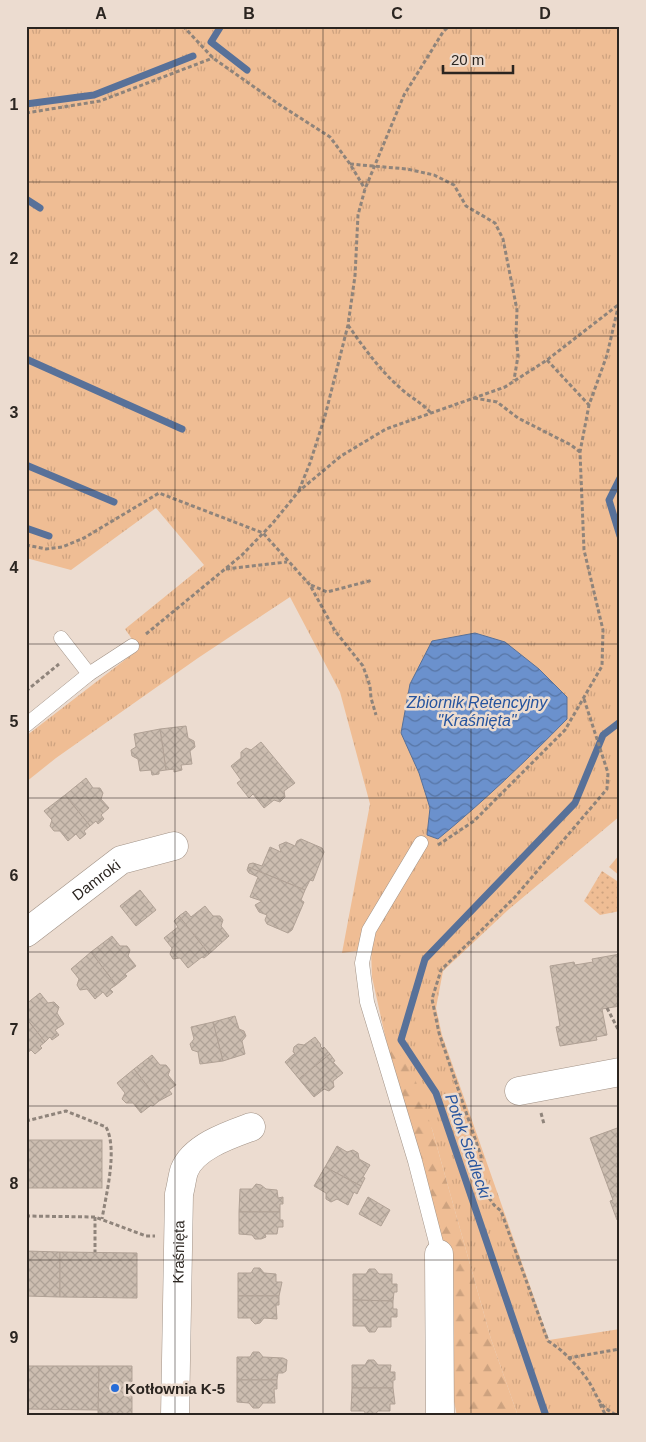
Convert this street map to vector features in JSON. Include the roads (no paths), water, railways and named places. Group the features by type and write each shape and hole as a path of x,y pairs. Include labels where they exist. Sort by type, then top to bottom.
{"street":[{"name":"Damroki","path":"26,933 121,860 174,846"},
{"path":"519,1091 620,1072"},
{"name":"Kraśnięta","path":"175,1416 179,1194 184,1170 198,1153 217,1140 251,1127"},
{"path":"439,1254 440,1416"}],"lane":[{"path":"61,638 90,674"},
{"path":"26,725 90,674 132,646"},
{"path":"421,844 369,930 362,963 367,1002 415,1161 439,1254"}],"water":[{"name":"Zbiornik Retencyjny \"Kraśnięta\"","path":"475,633 505,642 539,669 567,697 567,719 472,810 438,839 427,835 430,808 419,773 401,733 410,684 432,641"}],"waterway":[{"path":"221,26 211,42 247,70"},
{"path":"26,104 94,95 193,56"},
{"path":"26,199 40,208"},
{"path":"26,359 182,429"},
{"path":"26,465 114,502"},
{"name":"Potok Siedlecki","path":"620,478 609,500 620,536"},
{"path":"26,528 49,536"},
{"name":"Potok Siedlecki","path":"546,1416 436,1093 401,1040 425,959 575,803 603,735 620,722"}],"place":[{"name":"Kotłownia K-5","path":"115,1388"}]}
